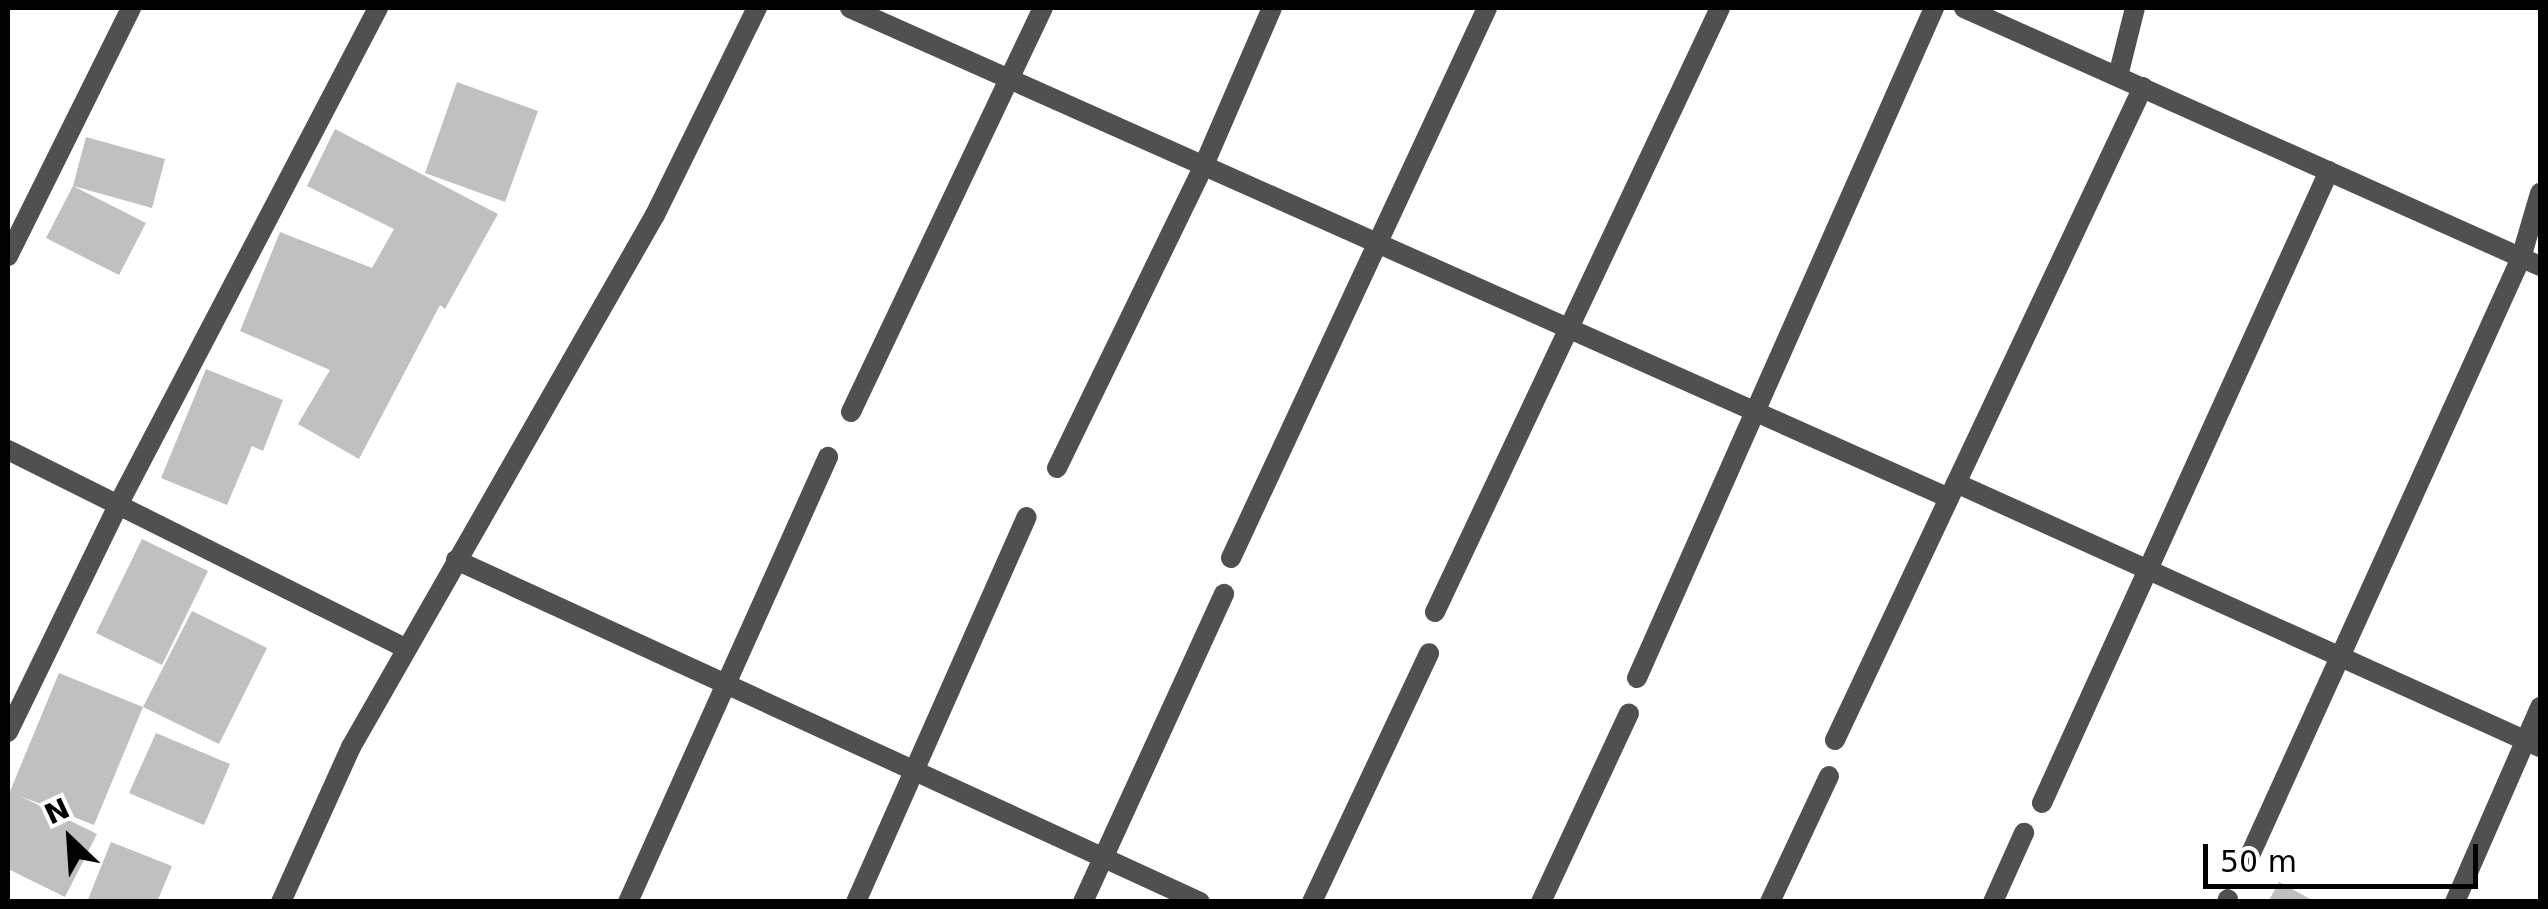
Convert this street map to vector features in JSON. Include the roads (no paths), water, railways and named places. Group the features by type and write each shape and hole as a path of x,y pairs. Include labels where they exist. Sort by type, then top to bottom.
{"street":[{"path":"8,256 131,8"},
{"path":"8,732 118,505 378,8"},
{"path":"281,902 405,648 655,216 757,8"},
{"path":"850,8 1755,412 2148,570 2533,744"},
{"path":"852,412 1044,8"},
{"path":"1057,468 1204,166 1272,8"},
{"path":"1231,558 1487,8"},
{"path":"1436,612 1720,8"},
{"path":"1637,678 1934,8"},
{"path":"1964,8 2531,262"},
{"path":"2118,76 2135,8"},
{"path":"1835,740 2143,87"},
{"path":"2042,803 2329,171"},
{"path":"2246,864 2340,656 2531,262 2540,193"},
{"path":"8,450 405,648"},
{"path":"628,902 828,457"},
{"path":"856,902 1027,517"},
{"path":"456,560 1200,902"},
{"path":"1082,902 1224,594"},
{"path":"1312,902 1429,653"},
{"path":"2454,902 2533,744 2540,706"},
{"path":"1541,902 1630,713"},
{"path":"1770,902 1830,776"},
{"path":"1993,902 2024,833"}]}
